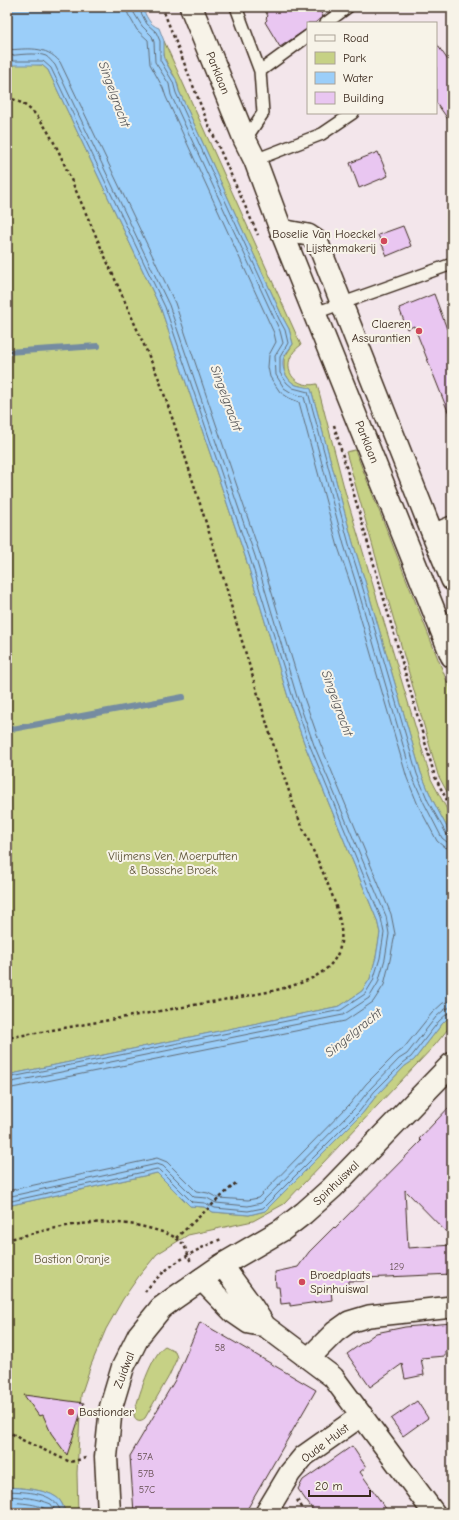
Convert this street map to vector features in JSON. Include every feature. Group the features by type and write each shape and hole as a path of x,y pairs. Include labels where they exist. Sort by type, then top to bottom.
{"main road":[{"name":"Parklaan","path":"191,7 245,140 255,160 281,230 452,656"},
{"name":"Spinhuiswal","path":"201,1279 282,1230 304,1213 332,1188 452,1064"},
{"name":"Zuidwal","path":"109,1513 106,1457 111,1406 124,1367 139,1335 161,1308 201,1279"}],"street":[{"path":"281,230 308,235 316,241 452,580"},
{"path":"433,535 452,527"},
{"path":"222,1265 265,1326 334,1377 434,1513"},
{"path":"201,1279 233,1312 249,1323 265,1326"},
{"path":"309,1358 335,1332 349,1322 369,1316 452,1307"},
{"name":"Oude Hulst","path":"266,1513 290,1473 304,1456 362,1416"}],"lane":[{"path":"236,7 260,71 263,113 245,140"},
{"path":"327,22 348,7"},
{"path":"260,71 307,37"},
{"path":"255,160 322,134 352,114"},
{"path":"315,313 452,264"}],"path":[{"path":"162,7 207,121 258,236"},
{"path":"7,98 28,108 43,122 58,150 158,379 183,450 288,789 305,833 323,871 338,914 341,942 336,957 327,969 299,984 268,992 7,1038"},
{"path":"334,422 434,777 452,810"},
{"path":"176,1238 238,1182"},
{"path":"7,1241 53,1228 76,1223 98,1221 136,1224 163,1232 176,1238 184,1245 187,1254"},
{"path":"7,1430 20,1439 70,1462 82,1458 106,1457"}],"green space":[{"path":"164,41 301,345 290,359 290,373 294,379 300,383 308,385 317,384 346,495 431,779 452,819 452,837 432,799 421,773 353,543 311,389 296,385 290,381 284,372 284,358 293,344 289,329 179,91 178,84 166,62 163,49"},
{"name":"Vlijmens Ven, Moerputten & Bossche Broek","path":"7,65 42,65 48,70 161,309 246,559 289,700 306,748 377,920 380,933 370,979 362,991 340,1006 7,1075"},
{"path":"355,450 452,694 452,801 438,775 346,452"},
{"name":"Bastion Oranje","path":"452,1014 452,1024 435,1045 284,1204 253,1221 188,1235 157,1254 139,1276 123,1299 106,1329 91,1365 81,1395 77,1473 78,1513 65,1513 59,1500 46,1492 7,1487 7,1206 157,1173 190,1206 204,1207 213,1212 249,1215 265,1211 362,1114 377,1095 405,1066 414,1060 442,1024"},
{"path":"165,1346 175,1351 177,1358 169,1376 145,1418 138,1420 134,1415 142,1388 150,1367 160,1350"}],"water":[{"name":"Singelgracht","path":"7,7 142,7 150,22 159,28 164,41 164,59 176,79 179,91 289,329 293,344 284,357 283,365 285,373 287,377 296,385 311,389 353,543 421,773 432,799 452,837 452,1014 442,1024 414,1060 405,1066 377,1095 362,1114 265,1211 249,1215 213,1212 204,1207 190,1206 157,1173 7,1206 7,1075 340,1006 362,991 370,979 380,933 377,920 306,748 289,700 246,559 161,309 48,70 42,65 7,65"},
{"path":"7,1487 32,1489 51,1494 58,1498 61,1502 65,1513 7,1513"}],"building":[{"path":"263,7 318,7 323,16 316,22 307,22 307,29 280,47 265,22 268,16"},
{"path":"437,44 452,66 452,125 437,103"},
{"path":"378,152 388,176 359,188 350,163"},
{"path":"403,226 411,246 387,256 378,235"},
{"path":"434,294 447,329 452,327 451,419 414,326 407,329 399,308"},
{"path":"452,1104 452,1238 405,1190 408,1248 452,1245 452,1274 364,1278 364,1281 348,1281 348,1289 331,1291 332,1300 290,1306 290,1303 281,1304 279,1287 276,1287 275,1272 298,1267 309,1252 334,1227 335,1228 421,1141 419,1139"},
{"path":"200,1322 316,1390 245,1513 134,1513 130,1456 175,1380"},
{"path":"452,1323 452,1350 445,1351 445,1356 421,1358 424,1375 405,1379 402,1364 370,1387 347,1354 376,1333 405,1327"},
{"path":"24,1395 84,1403 67,1455 51,1433 43,1415 39,1416"},
{"path":"417,1401 428,1418 403,1436 391,1419"},
{"path":"352,1446 366,1467 360,1472 389,1513 315,1513 298,1489 303,1480"}],"waterway":[{"path":"7,352 98,346"},
{"path":"7,730 183,697"}],"place":[{"name":"Boselie Van Hoeckel Lijstenmakerij","path":"384,241"},
{"name":"Claeren Assurantien","path":"419,331"},
{"name":"Broedplaats Spinhuiswal","path":"302,1282"},
{"name":"Bastionder","path":"71,1412"}]}
